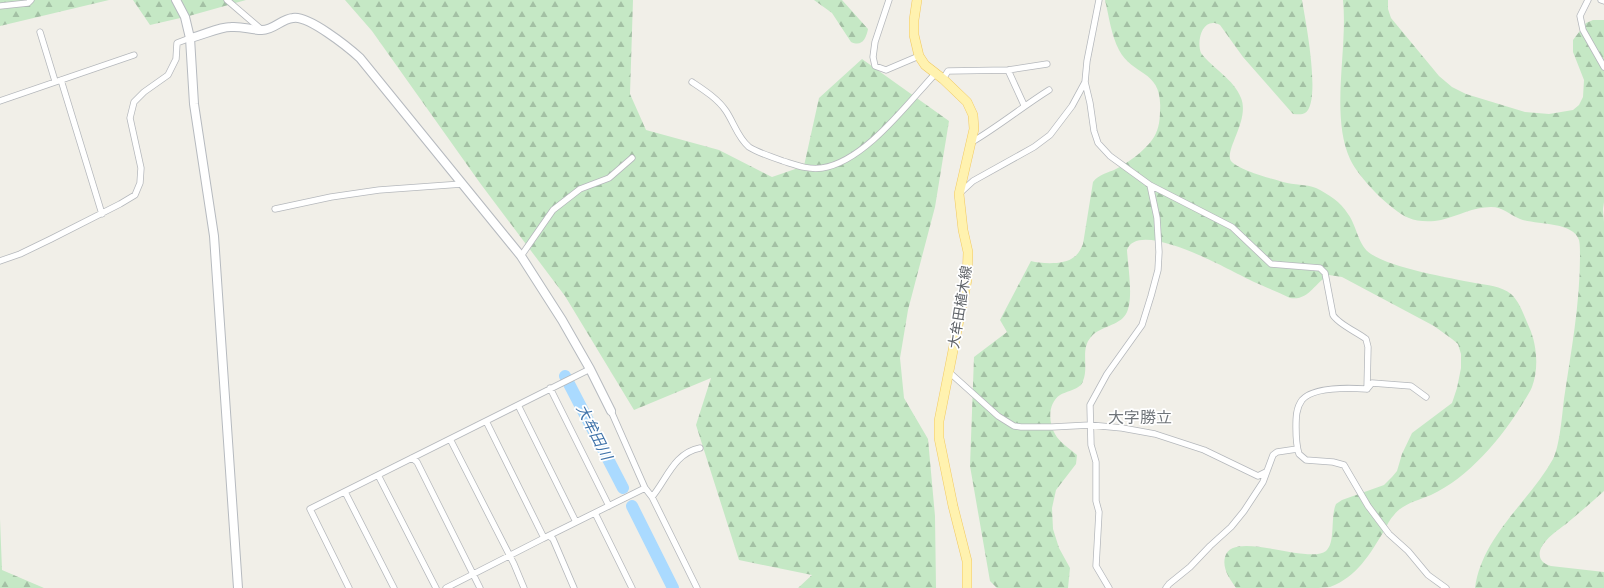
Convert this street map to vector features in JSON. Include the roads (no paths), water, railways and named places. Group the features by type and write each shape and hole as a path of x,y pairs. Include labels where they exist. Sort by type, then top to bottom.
{"main road":[{"name":"大牟田植木線","path":"917,0 914,20 914,35 919,56 925,65 943,79 967,102 973,115 974,129 972,142 959,194 963,230 968,252 967,280 939,420 939,438 953,506 967,561 967,588"}],"street":[{"path":"0,6 28,3 31,0"},
{"path":"176,0 185,17 190,38 194,104 214,236 238,588"},
{"path":"227,0 262,30"},
{"path":"889,0 875,42 873,57 875,66 886,70 919,56"},
{"path":"1099,0 1087,61 1085,82 1094,131 1098,143 1110,156 1150,185 1232,227 1271,264 1320,268 1325,273 1333,315 1336,320 1366,339 1368,347 1367,389"},
{"path":"1588,0 1580,16 1583,30 1604,68"},
{"path":"0,262 20,254 102,214 135,195 140,183 141,168 140,157 130,118 134,102 144,92 168,75 176,59 177,43 230,27 239,26 262,30 269,29 289,18 295,17 304,19 347,46 360,58 521,256 554,306 590,369 611,411 645,488 652,497 697,588"},
{"path":"40,32 58,81 102,214"},
{"path":"0,101 134,55"},
{"path":"943,79 948,71 1008,70 1047,64"},
{"path":"1008,70 1024,105"},
{"path":"692,82 721,104 727,111 740,137 750,147 778,159 806,168 822,168 838,163 863,148 876,138 935,74"},
{"path":"959,194 973,181 1034,148 1050,135 1072,106 1085,82"},
{"path":"972,142 995,129 1024,105 1048,90"},
{"path":"521,256 553,210 580,189 609,178 632,158"},
{"path":"275,209 331,197 379,190 462,184"},
{"path":"1109,588 1096,566 1099,512 1096,501 1096,462 1091,445 1090,405 1107,374 1142,325 1156,280 1159,252 1157,218 1150,185"},
{"path":"349,588 310,509 590,369"},
{"path":"949,372 998,416 1014,426 1052,427 1090,425 1122,428 1156,434 1204,450 1258,476 1266,472"},
{"path":"1367,389 1372,383 1411,386 1426,397"},
{"path":"550,388 609,506"},
{"path":"1367,389 1337,388 1316,393 1302,400 1296,414 1297,449 1299,454 1306,460 1333,462 1344,465 1368,506 1389,534 1408,551 1428,574 1446,588"},
{"path":"518,405 576,522"},
{"path":"486,421 546,537"},
{"path":"450,439 510,555 524,588"},
{"path":"652,497 660,488 674,462 686,453 700,448"},
{"path":"1166,588 1231,527 1263,482 1273,455 1277,452 1297,449"},
{"path":"412,458 417,462 480,588"},
{"path":"378,475 436,588"},
{"path":"446,588 645,488"},
{"path":"345,492 394,588"},
{"path":"595,513 632,588"},
{"path":"546,537 553,538 574,588"}],"waterway":[{"name":"大牟田川","path":"565,376 623,488"},
{"name":"大牟田川","path":"632,506 673,588"}],"district":[{"name":"大字勝立","path":"1140,417"}]}
